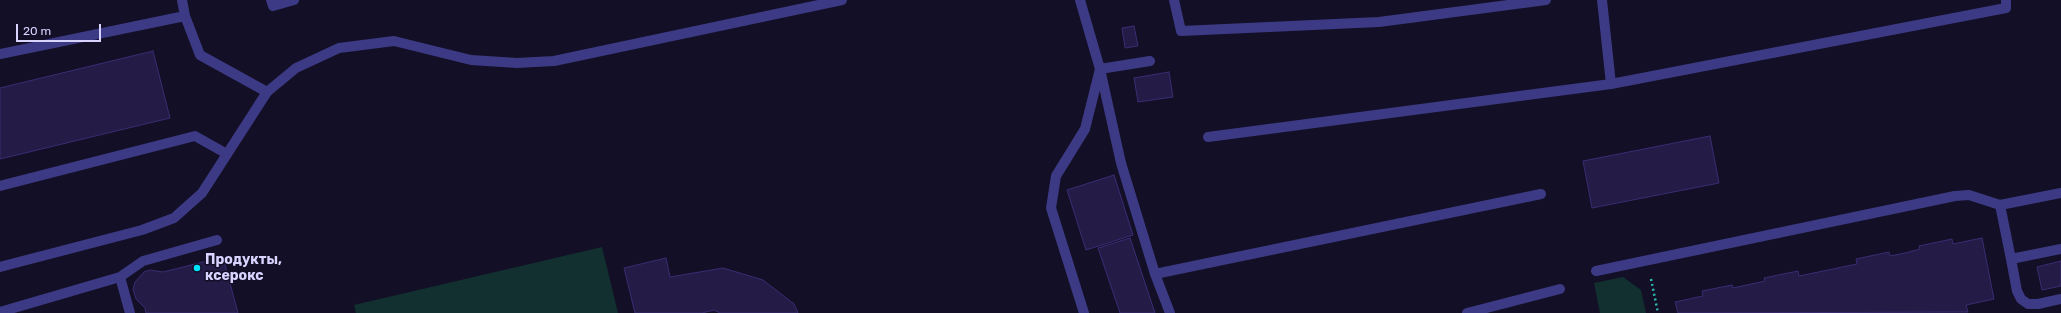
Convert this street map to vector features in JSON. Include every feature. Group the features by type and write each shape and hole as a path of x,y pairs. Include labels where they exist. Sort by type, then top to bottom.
{"street":[{"path":"182,0 185,16 200,55 267,92"},
{"path":"271,0 273,6 294,0"},
{"path":"0,268 142,230 174,218 202,193 267,92 296,68 338,48 394,42 471,60 517,64 554,61 842,0"},
{"path":"1080,0 1100,69 1122,163 1155,274 1170,313"},
{"path":"1174,0 1181,31 1379,22 1546,0"},
{"path":"1602,0 1611,84"},
{"path":"1208,137 1611,84 2006,8 2006,0"},
{"path":"0,54 185,16"},
{"path":"1100,69 1150,61"},
{"path":"1084,313 1051,208 1056,176 1085,129 1100,69"},
{"path":"0,186 195,136 227,154"},
{"path":"1596,271 1955,196 1970,195 2000,206 2061,193"},
{"path":"1155,274 1541,194"},
{"path":"2000,206 2017,291 2021,299 2028,304 2038,304 2061,299"},
{"path":"0,312 120,277 143,261 217,240"},
{"path":"2010,259 2061,248"},
{"path":"120,277 130,313"},
{"path":"1467,313 1560,289"}],"path":[{"path":"1647,260 1658,313"}],"green space":[{"path":"602,247 618,313 356,313 354,305"},
{"path":"1623,277 1641,290 1646,313 1600,313 1594,283"}],"building":[{"path":"1134,26 1138,46 1125,48 1122,28"},
{"path":"153,51 170,118 0,159 0,88"},
{"path":"1169,72 1173,97 1138,102 1134,78"},
{"path":"1710,136 1719,183 1592,208 1583,161"},
{"path":"1114,175 1133,235 1086,250 1067,190"},
{"path":"1130,238 1155,313 1120,313 1098,248"},
{"path":"1982,238 1994,299 1966,305 1968,312 1678,313 1675,302 1703,296 1702,291 1732,285 1733,288 1765,281 1764,278 1798,271 1799,276 1857,264 1856,259 1889,252 1890,256 1905,253 1920,249 1919,246 1952,239 1953,244"},
{"path":"223,257 238,313 146,313 145,308 136,299 133,289 135,282 144,272 150,270 163,272"},
{"path":"666,258 670,277 723,268 763,280 794,304 798,313 720,313 714,310 702,313 635,313 624,268"},
{"path":"2061,261 2061,286 2042,290 2037,267"}],"place":[{"name":"Продукты, ксерокс","path":"197,268"}]}
